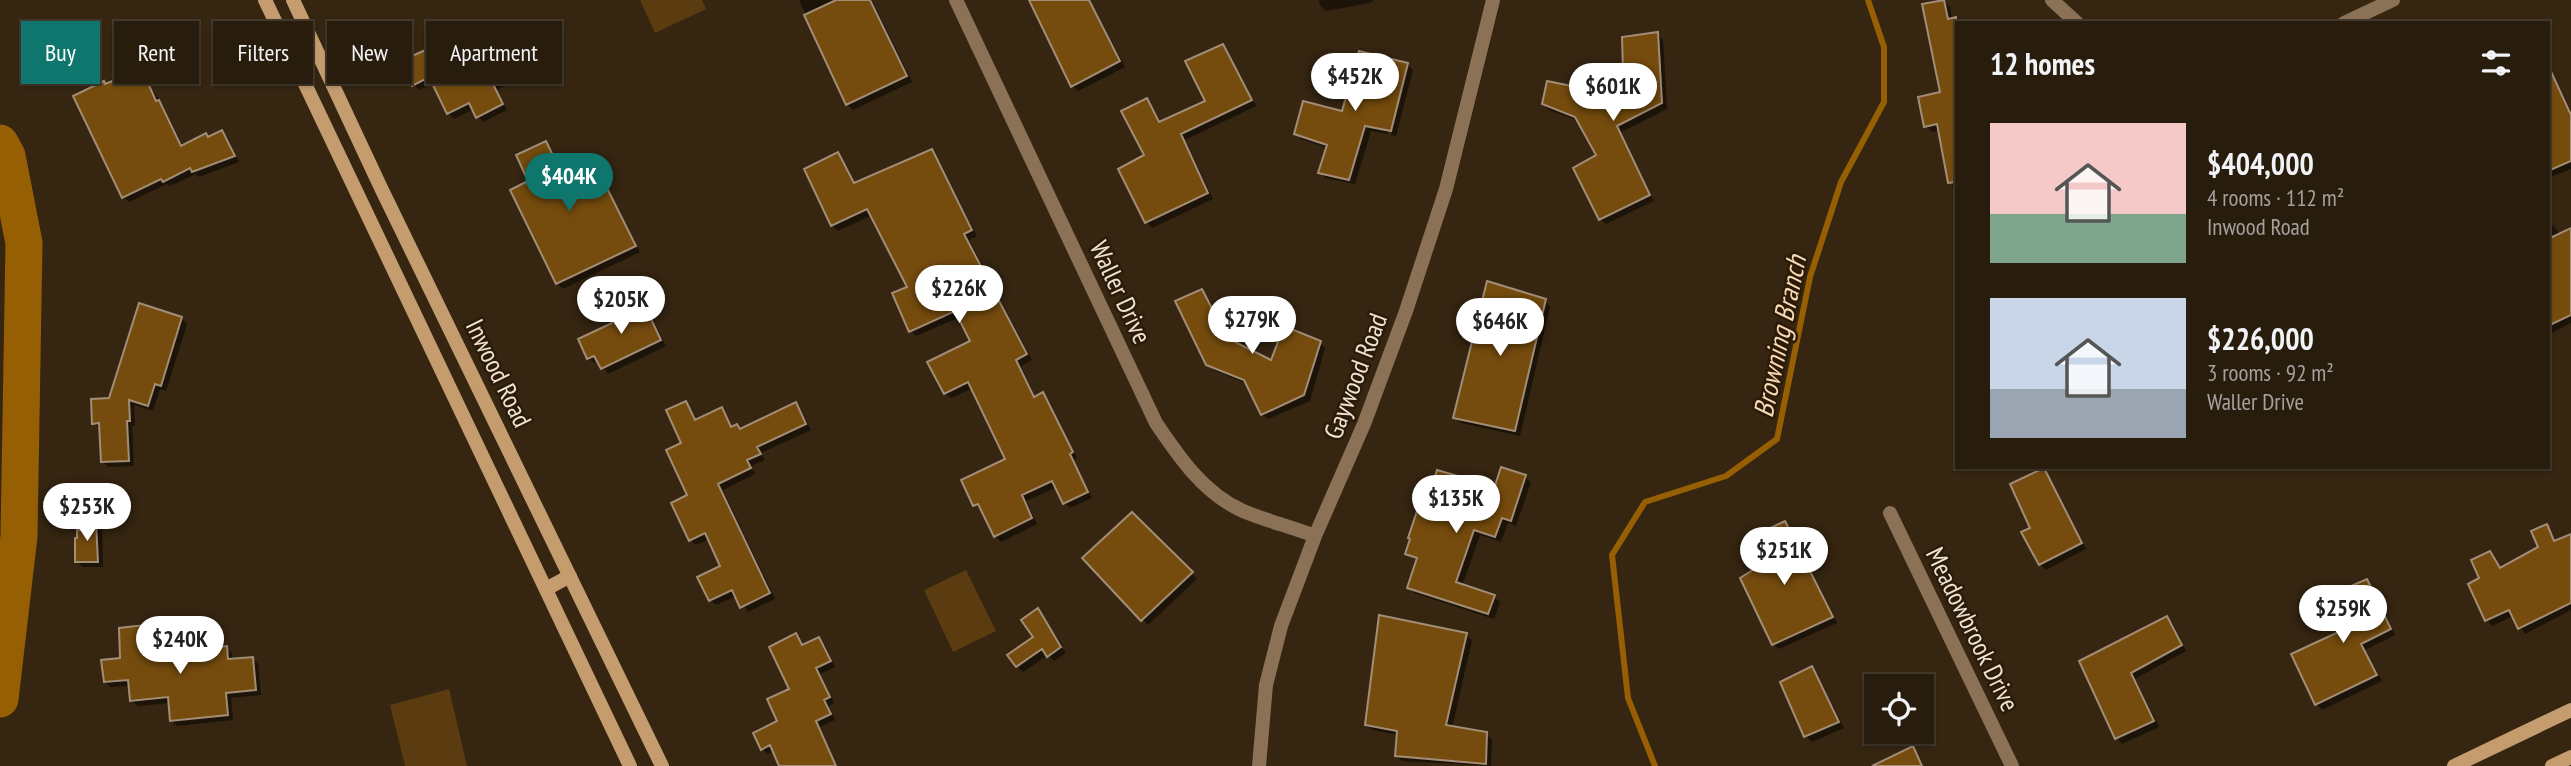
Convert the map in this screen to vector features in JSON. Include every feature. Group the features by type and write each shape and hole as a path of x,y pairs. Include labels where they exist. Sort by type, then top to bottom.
{"main road":[{"name":"Inwood Road","path":"265,0 630,766"},
{"name":"Inwood Road","path":"293,0 662,766"},
{"path":"359,199 382,188"},
{"path":"545,589 570,576"},
{"path":"2454,766 2571,710"},
{"path":"2552,766 2571,757"}],"street":[{"name":"Waller Drive","path":"956,0 1156,423 1179,457 1206,486 1241,510 1315,536"},
{"name":"Gaywood Road","path":"1259,766 1266,685 1278,638 1315,536 1364,424 1406,311 1446,189 1493,0"},
{"path":"2052,0 2075,21"},
{"path":"2348,21 2393,0"},
{"name":"Meadowbrook Drive","path":"1890,513 2012,766"}],"shaded area":[{"path":"640,0 702,0 706,9 655,33"},
{"path":"966,570 996,631 953,652 924,590"},
{"path":"449,689 467,766 405,766 390,705"}],"building":[{"path":"836,0 870,0 907,76 846,105 804,15"},
{"path":"1029,0 1089,0 1120,61 1071,87"},
{"path":"1944,0 1948,19 1956,17 1955,182 1948,183 1937,124 1924,127 1918,97 1940,92 1922,4"},
{"path":"1658,32 1662,103 1617,126 1650,195 1599,220 1573,168 1596,155 1575,117 1542,104 1547,81 1586,89 1623,71 1622,37"},
{"path":"1223,44 1252,100 1181,134 1208,193 1145,223 1118,169 1144,155 1121,111 1147,98 1159,122 1205,101 1185,61"},
{"path":"426,50 426,79 412,86 411,84 412,56"},
{"path":"1359,51 1408,63 1391,131 1365,126 1349,180 1318,173 1327,145 1294,134 1303,101 1342,111"},
{"path":"2550,69 2571,115 2571,161 2550,170"},
{"path":"114,80 114,84 148,84 181,146 206,133 208,137 222,130 235,156 192,172 190,168 122,198 73,96 104,81 105,84"},
{"path":"432,84 493,84 503,104 476,118 469,103 447,114"},
{"path":"546,141 559,168 590,154 636,246 556,284 510,190 528,181 516,155"},
{"path":"932,149 972,230 964,234 1027,354 1016,360 1034,397 1043,392 1073,452 1070,454 1088,492 1063,504 1052,481 1022,495 1032,518 994,537 978,504 973,506 961,480 1005,459 968,382 944,394 927,362 970,341 955,311 909,332 892,293 907,287 867,209 831,226 804,169 838,152 854,183"},
{"path":"2571,228 2571,315 2550,325 2550,238"},
{"path":"1487,281 1546,299 1515,431 1453,418"},
{"path":"1202,289 1227,338 1271,360 1284,326 1321,341 1304,395 1261,415 1244,380 1206,365 1175,301"},
{"path":"643,302 661,340 601,369 594,356 587,359 578,339 612,323 608,317"},
{"path":"139,303 182,317 161,386 155,384 148,406 129,400 129,461 101,462 99,423 92,424 91,399 109,398"},
{"path":"686,401 695,420 722,407 731,427 737,424 740,429 796,402 806,424 757,447 761,454 747,460 751,468 718,484 770,593 740,608 732,590 709,601 697,577 720,566 705,533 689,541 671,503 687,495 666,450 681,443 666,410"},
{"path":"1501,467 1526,475 1511,521 1502,518 1495,537 1474,530 1456,582 1495,595 1488,614 1407,588 1417,558 1405,554 1426,484 1432,486 1437,470 1461,477 1457,490 1490,501"},
{"path":"2045,469 2082,543 2039,565 2021,532 2030,528 2010,484"},
{"path":"1132,512 1193,572 1141,621 1082,558"},
{"path":"80,521 96,521 98,562 75,562 75,538 77,530 80,530"},
{"path":"1785,521 1833,617 1772,645 1740,578 1764,563 1749,538"},
{"path":"2547,524 2554,541 2571,534 2571,603 2518,629 2509,610 2485,621 2468,584 2479,578 2471,560 2490,551 2500,568 2538,547 2531,531"},
{"path":"2367,579 2391,629 2361,644 2377,675 2315,705 2291,654 2345,629 2328,596"},
{"path":"1038,608 1061,647 1047,657 1042,649 1016,667 1007,655 1033,637 1021,620"},
{"path":"1379,615 1467,633 1446,725 1487,732 1486,764 1395,756 1397,731 1365,725"},
{"path":"2167,616 2182,645 2131,673 2154,721 2115,739 2079,661"},
{"path":"145,625 148,654 227,646 228,659 253,657 256,690 226,693 228,715 170,721 168,697 130,701 128,680 104,682 101,660 120,658 119,628"},
{"path":"796,633 802,645 819,637 831,661 816,668 830,697 824,700 831,714 816,721 836,766 779,766 770,745 761,750 753,733 777,721 767,699 789,689 769,647"},
{"path":"1812,666 1839,722 1804,737 1780,682"},
{"path":"1913,746 1922,766 1872,766"}],"waterway":[{"name":"Browning Branch","path":"1655,766 1628,698 1612,555 1645,502 1726,476 1777,439 1810,277 1841,182 1884,102 1884,47 1868,0"},
{"path":"0,143 7,156 24,243 19,536 0,699"}]}
